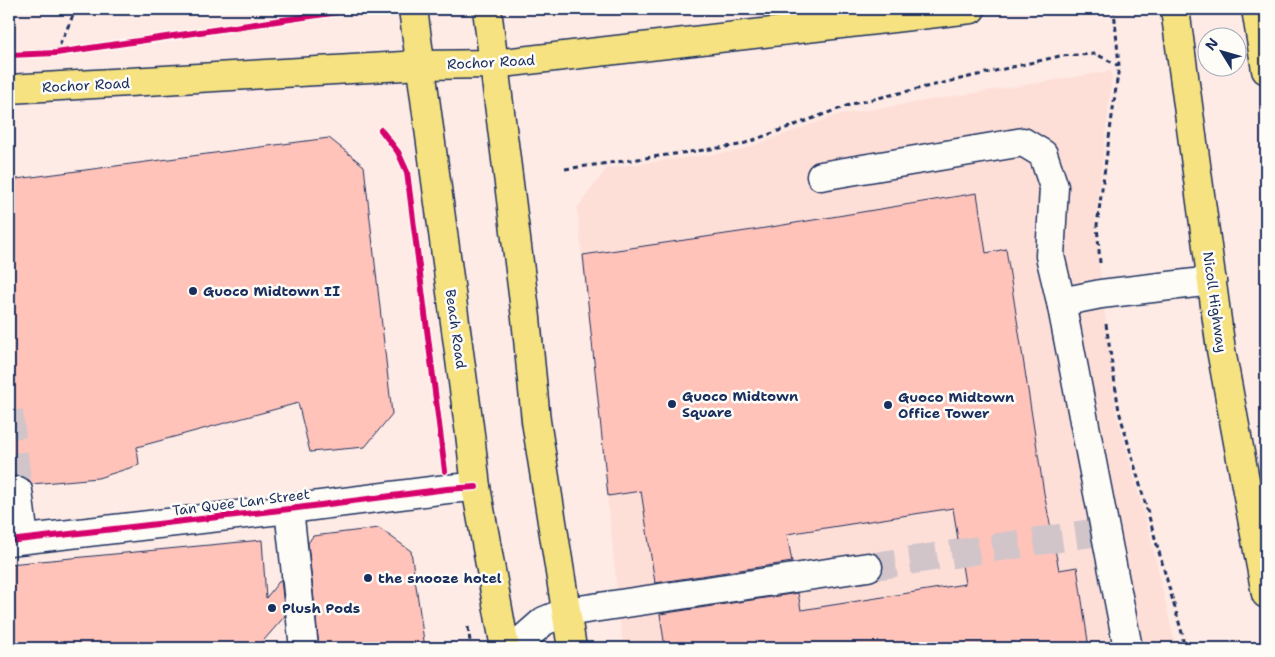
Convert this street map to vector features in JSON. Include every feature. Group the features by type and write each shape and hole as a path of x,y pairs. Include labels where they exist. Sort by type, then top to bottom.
{"main road":[{"name":"Beach Road","path":"413,9 476,487 504,648"},
{"path":"487,9 526,318 536,422 572,648"},
{"name":"Rochor Road","path":"9,90 421,65 494,64 968,9"},
{"name":"Nicoll Highway","path":"1175,9 1221,350 1266,594"},
{"path":"1256,9 1266,70"}],"street":[{"path":"821,176 1023,142 1043,154 1054,187 1050,256 1061,302 1128,648"},
{"path":"1061,302 1101,294 1212,281"},
{"name":"Tan Quee Lan Street","path":"16,540 476,487"},
{"path":"16,540 18,491"},
{"path":"289,509 304,648"},
{"path":"515,648 544,621 566,612 868,567"}],"path":[{"path":"56,53 76,9"},
{"path":"1114,9 1119,66 1097,225 1101,294 1119,411 1182,633 1184,648"},
{"path":"47,54 66,52"},
{"path":"565,168 740,145 852,104 1060,56 1096,54 1119,66"}],"shaded area":[{"path":"1111,71 1112,78 1095,226 1116,412 1151,539 1176,648 623,648 577,208 607,168 738,151 837,115"}],"building":[{"name":"Guoco Midtown II","path":"329,138 364,166 392,414 365,447 310,452 298,403 137,447 139,465 98,478 32,484 24,476 9,478 9,180"},
{"path":"977,193 986,253 1006,249 1044,493 1059,570 1077,567 1089,648 665,648 660,614 798,593 801,610 965,584 953,508 787,534 792,562 655,583 641,491 608,496 583,255 753,230"},
{"path":"379,528 411,551 425,648 319,648 308,543 313,536"},
{"path":"262,540 266,598 281,579 285,616 257,648 9,648 9,564"}],"tunnel":[{"path":"9,411 18,491"},
{"path":"868,567 1105,531"}],"cycle path":[{"path":"9,55 56,53 359,9"},
{"path":"381,130 398,152 407,172 445,471"},
{"path":"9,541 476,487"}],"place":[{"name":"Guoco Midtown II","path":"193,291"},
{"name":"Guoco Midtown Square","path":"672,404"},
{"name":"Guoco Midtown Office Tower","path":"888,405"},
{"name":"the snooze hotel","path":"368,578"},
{"name":"Plush Pods","path":"272,608"}]}
